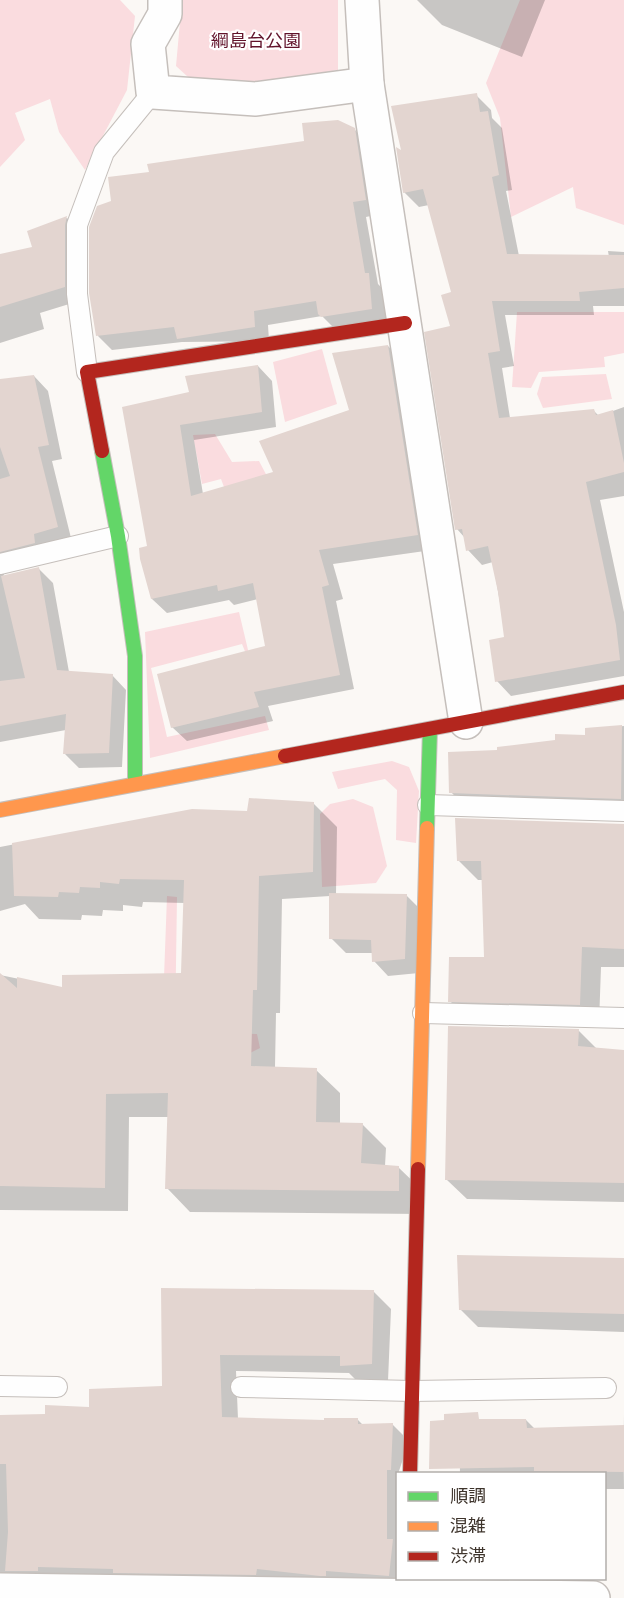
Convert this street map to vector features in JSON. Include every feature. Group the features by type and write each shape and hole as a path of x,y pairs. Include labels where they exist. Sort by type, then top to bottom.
{"street":[{"path":"165,0 165,14 148,44 153,92 256,99 367,84"},
{"path":"363,0 367,84 466,722"},
{"path":"135,784 135,656 118,536 87,372 405,323"},
{"path":"0,810 624,692"},
{"path":"410,1472 430,729"},
{"path":"0,1590 407,1591 593,1598"}],"lane":[{"path":"87,372 77,294 77,225 104,152 153,92"},
{"path":"0,564 118,536"},
{"path":"428,805 624,811"},
{"path":"423,1013 624,1018"},
{"path":"0,1386 57,1387"},
{"path":"241,1387 412,1391 606,1388"}],"green space":[{"path":"0,0 120,0 135,16 127,90 85,170 59,132 50,99 15,113 25,140 0,167"},
{"name":"綱島台公園","path":"182,0 338,0 338,70 254,84 188,77 176,66"},
{"path":"520,0 624,0 624,225 576,208 573,187 511,217 500,118 486,83"},
{"path":"517,312 624,312 624,353 604,357 605,367 539,372 531,388 512,387"},
{"path":"322,349 337,404 285,422 273,362"},
{"path":"606,374 612,399 543,408 537,394 542,377"},
{"path":"215,434 232,462 259,461 278,497 233,511 221,479 202,484 193,435"},
{"path":"239,612 253,671 242,644 151,668 167,737 265,716 269,730 150,758 145,632"},
{"path":"392,761 409,767 419,791 416,843 396,840 397,790 385,779 338,789 332,772"},
{"path":"353,799 373,807 387,866 376,883 322,887 320,814 330,804"},
{"path":"167,896 177,897 175,1031 257,1034 260,1048 240,1058 162,1032"}],"building":[{"path":"477,93 480,112 488,111 499,175 492,177 507,254 624,255 624,288 579,292 580,301 492,301 500,351 488,353 499,418 594,409 596,415 613,410 624,472 586,482 616,625 620,660 495,682 489,640 504,637 498,592 488,546 466,551 462,529 455,530 424,332 450,326 441,295 451,292 423,189 403,193 396,147 401,150 391,106"},
{"path":"338,120 355,128 366,200 353,202 365,273 369,273 372,309 321,317 318,314 316,301 254,311 255,327 177,339 174,327 96,336 89,293 89,227 97,206 111,201 108,177 149,172 147,164 304,141 302,123"},
{"path":"67,216 65,287 0,307 0,254 32,247 27,231"},
{"path":"388,345 418,535 319,550 329,585 322,587 340,675 254,692 259,707 171,728 157,674 265,646 253,583 218,591 217,585 151,599 140,559 139,548 147,546 122,407 189,392 185,376 258,365 262,412 180,425 191,496 273,472 259,441 349,410 332,353"},
{"path":"34,375 49,445 38,447 58,527 34,534 35,543 0,552 0,479 10,476 0,447 0,379"},
{"path":"39,567 57,670 113,674 109,753 63,754 66,714 0,726 0,681 25,678 1,576"},
{"path":"622,725 621,799 449,793 448,752 497,750 497,747 555,740 555,734 585,735 585,728"},
{"path":"249,798 314,802 313,872 259,876 257,990 253,990 251,1066 317,1068 316,1122 363,1123 361,1163 399,1166 399,1191 165,1189 168,1093 106,1094 105,1188 0,1186 0,973 17,988 17,977 62,987 62,975 181,973 184,880 120,879 119,884 100,882 100,888 80,887 79,893 59,892 58,897 14,896 12,843 192,809 247,811"},
{"path":"455,818 624,824 624,949 582,947 580,1005 448,1002 449,957 484,957 481,861 457,861"},
{"path":"329,893 407,894 405,959 372,962 371,940 329,939"},
{"path":"448,1026 579,1029 578,1046 624,1050 624,1183 445,1180"},
{"path":"457,1255 624,1258 624,1314 459,1310"},
{"path":"161,1288 374,1290 372,1364 340,1366 340,1356 220,1355 222,1417 324,1420 324,1418 358,1418 358,1424 393,1423 391,1470 387,1470 387,1539 393,1539 389,1576 326,1571 326,1576 320,1576 257,1569 256,1575 113,1573 113,1569 38,1567 38,1571 5,1571 8,1532 6,1464 0,1464 0,1415 45,1414 45,1405 89,1407 89,1389 162,1386"},
{"path":"478,1412 479,1419 526,1419 527,1428 624,1425 624,1472 534,1471 534,1467 429,1469 430,1421 444,1420 444,1414"}],"traffic: fast":[{"path":"102,451 118,536 135,656 135,784"},
{"path":"427,828 430,729"}],"traffic: slow":[{"path":"0,810 285,756"},
{"path":"418,1169 427,828"}],"traffic: jam":[{"path":"102,451 87,372 405,323"},
{"path":"285,756 624,692"},
{"path":"410,1472 418,1169"}]}
